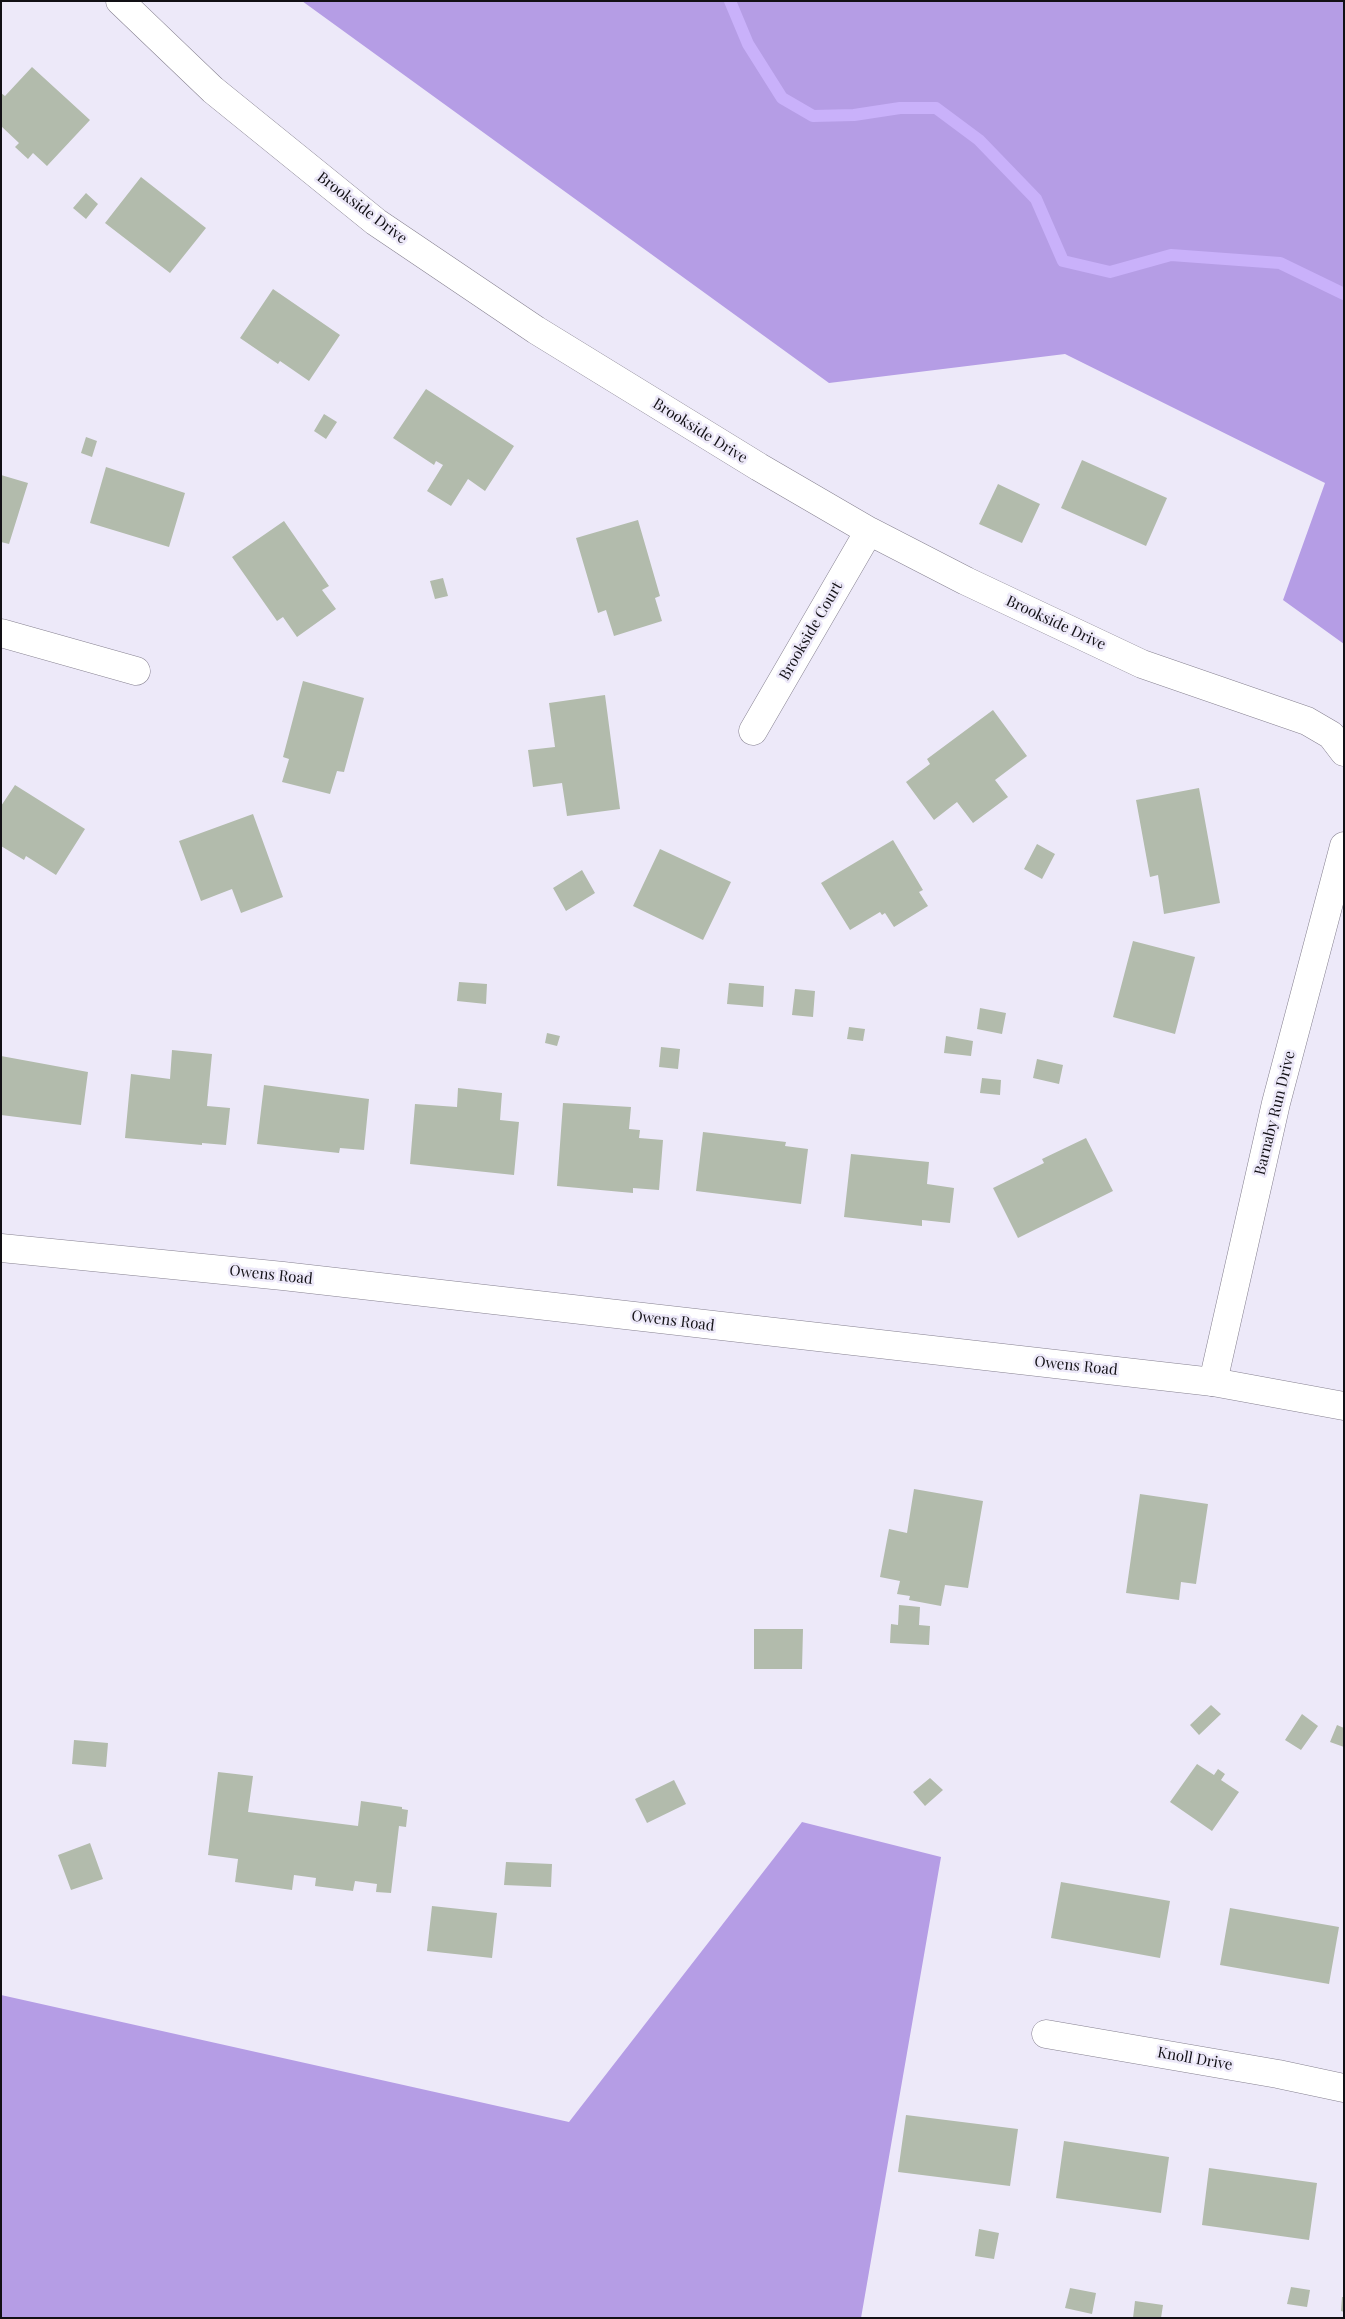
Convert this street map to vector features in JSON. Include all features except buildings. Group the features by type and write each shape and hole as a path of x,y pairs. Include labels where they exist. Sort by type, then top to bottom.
{"street":[{"name":"Brookside Drive","path":"120,1 214,90 376,222 536,330 759,467 869,531 966,581 1142,664 1307,721 1331,735 1344,752"},
{"name":"Brookside Court","path":"753,731 869,531"},
{"path":"1,633 136,671"},
{"name":"Barnaby Run Drive","path":"1213,1382 1276,1102 1344,846"},
{"name":"Owens Road","path":"1,1248 283,1276 1213,1382 1344,1406"},
{"name":"Knoll Drive","path":"1046,2034 1278,2074 1344,2088"}],"shaded area":[{"path":"302,1 1344,1 1344,644 1283,600 1325,483 1065,354 829,383"},
{"path":"802,1822 941,1857 861,2318 1,2318 1,1995 569,2122"}],"waterway":[{"path":"730,1 748,44 782,98 813,116 854,115 900,108 936,108 979,140 1036,199 1063,261 1110,272 1171,255 1280,263 1344,294"}]}
